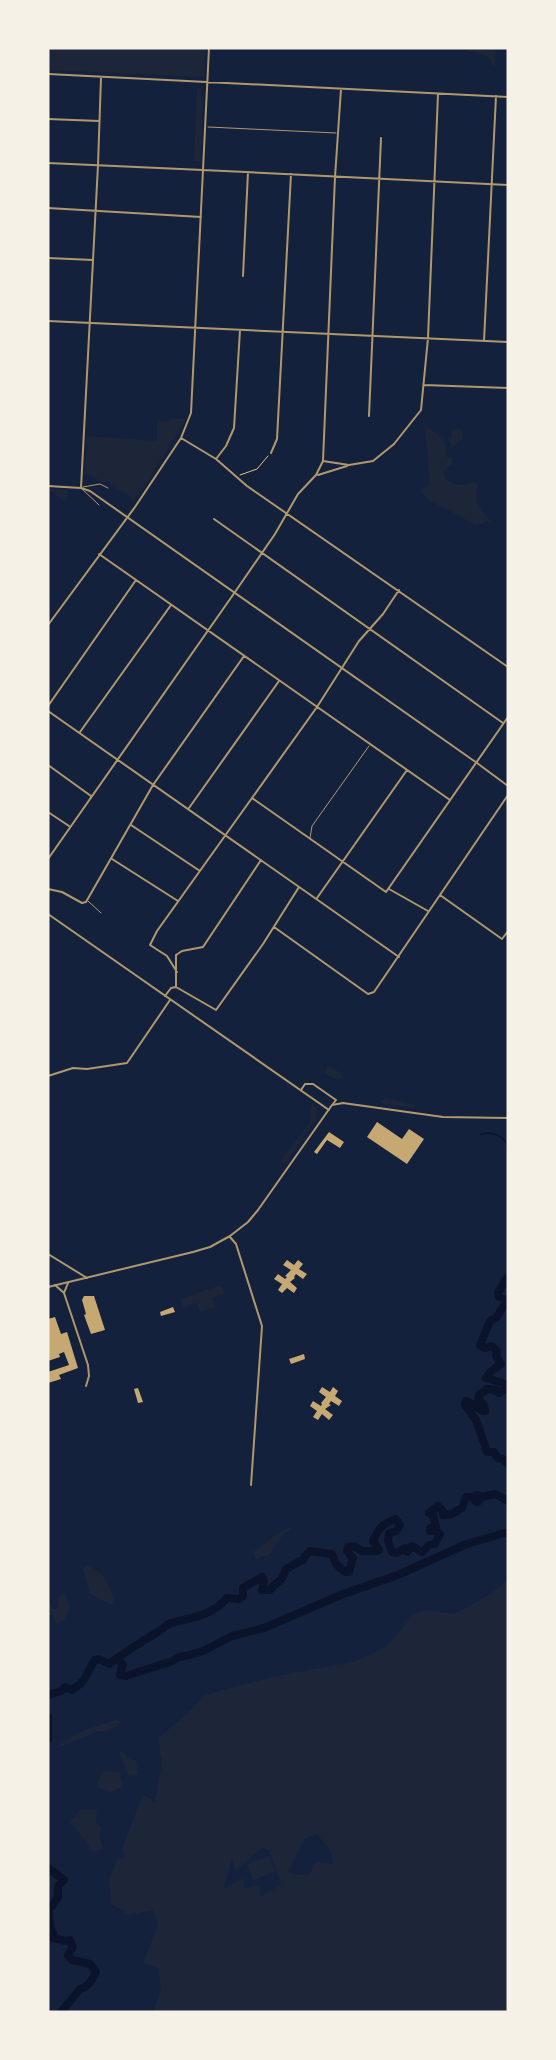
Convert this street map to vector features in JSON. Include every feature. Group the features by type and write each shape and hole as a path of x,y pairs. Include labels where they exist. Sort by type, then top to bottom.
{"street":[{"path":"48,625 126,516 135,507 181,438 191,413 209,48"},
{"path":"48,74 508,97"},
{"path":"81,488 101,77"},
{"path":"48,859 235,592 298,494 316,475 323,461 341,88"},
{"path":"316,475 349,465 373,461 394,444 421,410 428,338 438,93"},
{"path":"484,341 496,96"},
{"path":"48,119 99,121"},
{"path":"369,416 381,138"},
{"path":"48,163 508,185"},
{"path":"243,276 248,172"},
{"path":"271,453 277,439 291,174"},
{"path":"48,208 201,217"},
{"path":"48,258 93,260"},
{"path":"48,321 508,342"},
{"path":"216,459 226,446 234,428 240,330"},
{"path":"424,385 508,388"},
{"path":"181,438 216,459 287,514 508,667"},
{"path":"323,461 349,465"},
{"path":"48,486 81,488 90,491 508,786"},
{"path":"214,519 504,723"},
{"path":"99,554 450,800"},
{"path":"48,705 136,580"},
{"path":"177,972 167,956 150,945 178,901 317,707 369,629 383,614 399,590"},
{"path":"80,733 171,605"},
{"path":"48,888 62,892 82,903 87,900 153,785 244,656"},
{"path":"188,809 279,681"},
{"path":"48,711 399,957"},
{"path":"387,890 508,717"},
{"path":"48,765 91,796"},
{"path":"317,899 407,770"},
{"path":"274,927 368,994 374,992 508,795"},
{"path":"252,798 387,890 428,911"},
{"path":"48,812 69,826"},
{"path":"131,825 200,871"},
{"path":"111,858 178,901"},
{"path":"176,987 176,955 182,951 203,947 261,860"},
{"path":"165,996 171,988 176,987 216,1010 299,887"},
{"path":"440,895 502,939 508,932"},
{"path":"48,914 329,1110"},
{"path":"48,1076 73,1068 87,1069 127,1063 170,1000"},
{"path":"48,1287 193,1252 210,1247 230,1236 258,1210 336,1100 313,1084 305,1084 301,1090"},
{"path":"332,1105 343,1103 443,1118 508,1118"},
{"path":"230,1236 236,1244 262,1326 251,1485"},
{"path":"48,1254 87,1278"},
{"path":"64,1293 68,1283"},
{"path":"55,1285 64,1293 88,1365 89,1376 86,1386"}],"lane":[{"path":"205,127 338,134"},
{"path":"81,488 100,484 108,488"},
{"path":"81,488 99,505"},
{"path":"310,838 312,826 370,744"},
{"path":"87,900 101,913"}],"path":[{"path":"236,476 257,469 271,453"}],"shaded area":[{"path":"48,48 206,48 205,77 48,70"},
{"path":"459,48 492,48 496,52 495,65 492,66 487,56"},
{"path":"197,88 201,89 203,98 201,161 194,161"},
{"path":"172,418 186,419 133,502 130,496 111,486 111,483 106,481 104,483 85,473 87,436 157,441 157,420 169,422"},
{"path":"425,427 445,442 446,457 452,457 453,463 443,471 446,480 460,485 475,482 478,486 476,497 478,505 491,521 475,525 429,501 420,490 430,484"},
{"path":"451,430 462,430 462,439 452,447 449,439 452,437"},
{"path":"48,489 68,490 67,500 63,501 51,491 49,493"},
{"path":"327,1065 342,1074 344,1078 334,1078 325,1073"},
{"path":"385,1098 416,1106 415,1108 384,1104 381,1102"},
{"path":"313,1104 317,1110 315,1121 285,1164 281,1161 310,1122"},
{"path":"221,1285 224,1294 212,1298 215,1307 200,1312 197,1303 183,1308 180,1299"},
{"path":"290,1527 292,1529 283,1534 269,1555 255,1559 253,1552"},
{"path":"88,1564 103,1575 115,1599 111,1605 90,1594 83,1569"},
{"path":"508,1580 508,2012 153,2012 161,1989 158,1968 143,1963 158,1925 153,1910 128,1915 111,1904 109,1879 117,1860 125,1856 122,1849 143,1794 155,1802 162,1762 158,1738 205,1695 272,1677 356,1661 387,1646 414,1614 427,1610 455,1614 490,1594","holes":["317,1834 331,1852 333,1864 316,1862 310,1874 297,1875 288,1872 305,1838","262,1848 269,1850 281,1884 260,1897 260,1885 244,1888 244,1878 224,1888 232,1858 236,1870"]},
{"path":"65,1592 70,1608 64,1620 56,1624 53,1615 48,1615 48,1601 54,1610 59,1607 59,1596"},
{"path":"117,1720 122,1723 109,1731 99,1731 57,1748 77,1734"},
{"path":"118,1749 131,1760 136,1760 138,1774 129,1776"},
{"path":"102,1771 120,1772 123,1787 110,1792 96,1787"},
{"path":"80,1810 97,1810 96,1822 101,1828 99,1836 103,1849 93,1852 70,1821"},
{"path":"269,1856 275,1872 253,1880 247,1864"}],"building":[{"path":"377,1122 402,1139 409,1129 424,1139 407,1164 367,1137"},
{"path":"329,1132 344,1142 340,1148 327,1140 317,1154 314,1152"},
{"path":"287,1260 294,1265 298,1260 303,1264 299,1269 307,1274 303,1279 296,1274 290,1282 297,1288 294,1293 287,1288 282,1293 278,1290 282,1284 274,1279 278,1274 285,1279 287,1277 285,1276 291,1270 283,1265"},
{"path":"84,1296 94,1296 105,1330 91,1334 84,1315 86,1314 82,1300"},
{"path":"173,1307 175,1312 161,1316 160,1312"},
{"path":"55,1317 61,1334 67,1332 78,1368 59,1375 61,1379 48,1383 48,1372 69,1365 64,1352 59,1354 60,1357 48,1361 48,1319"},
{"path":"304,1354 305,1359 291,1364 289,1359"},
{"path":"322,1387 330,1392 333,1387 338,1391 335,1396 342,1401 339,1406 331,1401 329,1404 331,1405 325,1409 333,1415 329,1420 322,1414 318,1420 313,1417 317,1411 310,1406 313,1401 321,1406 326,1397 319,1392"},
{"path":"138,1388 143,1402 138,1403 134,1389"}],"waterway":[{"path":"481,1134 497,1135 508,1145"},
{"path":"508,1277 498,1292 499,1297 507,1300 496,1318 490,1321 480,1345 485,1348 492,1346 497,1351 496,1356 501,1364 486,1378 506,1384 507,1388 499,1393 496,1390 487,1389 479,1395 478,1399 484,1405 485,1411 466,1401 465,1405 476,1420 487,1452 494,1452 498,1458 508,1464"},
{"path":"48,1695 61,1691 65,1687 72,1690 78,1686 85,1679 95,1660 99,1659 109,1664 169,1624 215,1609 227,1598 239,1599 243,1596 243,1588 262,1577 264,1582 262,1590 270,1590 281,1580 286,1569 304,1559 310,1551 332,1554 336,1564 345,1572 349,1572 353,1558 347,1551 348,1547 354,1546 362,1551 379,1550 373,1541 377,1533 388,1522 396,1519 400,1525 396,1531 389,1533 388,1541 392,1552 397,1553 405,1548 407,1552 412,1546 422,1552 429,1545 435,1544 440,1534 435,1530 430,1531 430,1528 436,1527 433,1515 429,1513 438,1506 443,1515 452,1514 462,1508 466,1497 472,1497 476,1502 479,1501 477,1495 482,1497 495,1494 508,1501"},
{"path":"117,1658 123,1665 120,1675 126,1676 173,1661 178,1657 203,1651 232,1636 264,1628 343,1594 398,1575 464,1545 504,1533"},
{"path":"48,1717 48,1739"},
{"path":"48,1868 64,1880 58,1886 58,1897 49,1910 53,1938 70,1940 73,1947 68,1955 72,1960 90,1964 96,1972 88,1985 80,1989 61,2012"}]}
